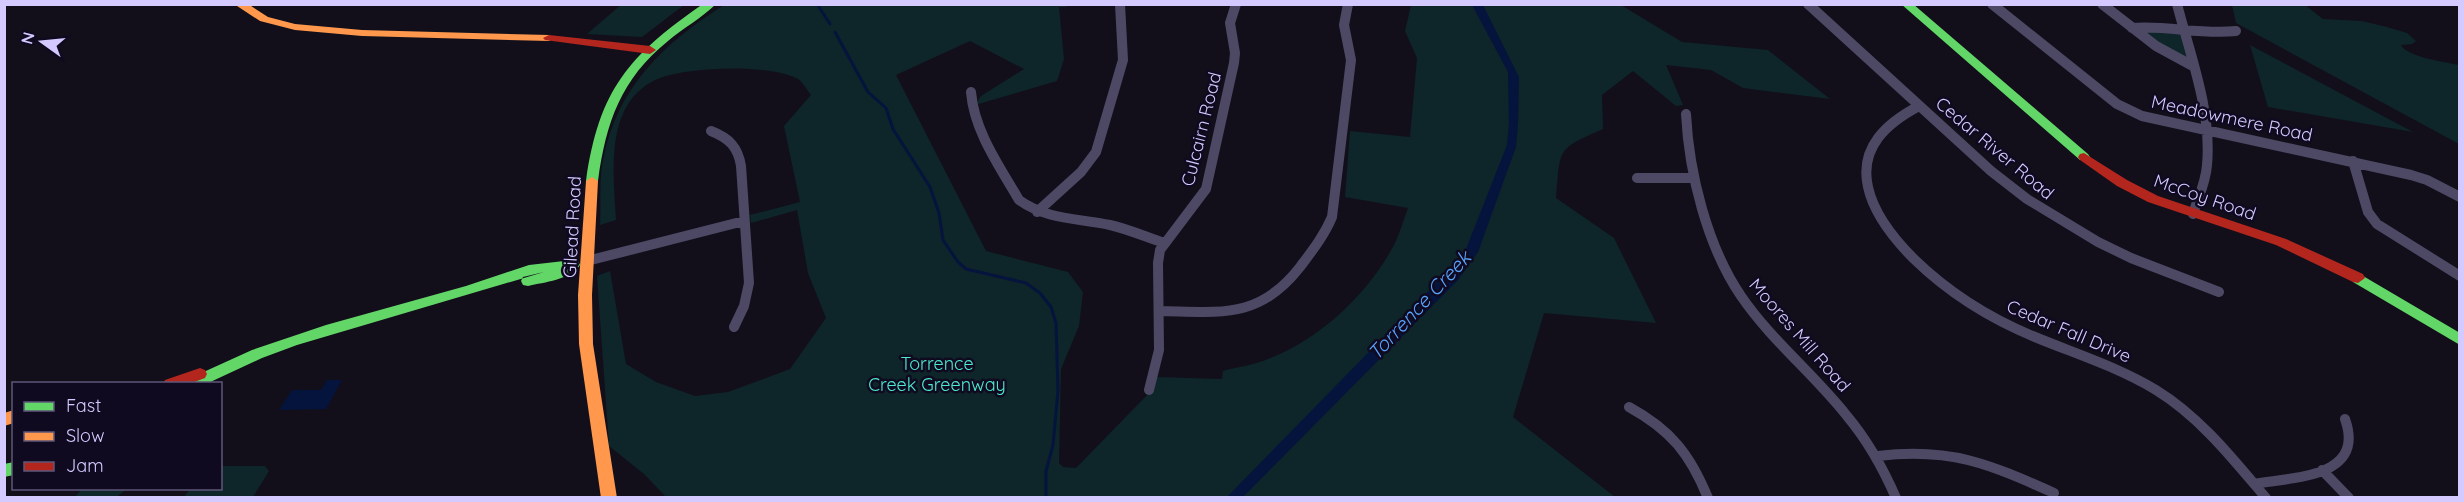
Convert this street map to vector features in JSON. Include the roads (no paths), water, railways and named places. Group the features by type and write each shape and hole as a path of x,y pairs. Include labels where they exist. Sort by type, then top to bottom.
{"main road":[{"path":"239,4 264,19 295,27 362,33 569,39 650,51"},
{"name":"Gilead Road","path":"609,498 590,384 586,343 587,261 597,139 611,100 624,81 650,51 678,27 711,4"},
{"name":"McCoy Road","path":"1906,4 2105,172 2135,191 2193,214 2279,241 2318,257 2381,291 2460,340"},
{"path":"177,382 217,370 314,333 471,290 491,281 555,264 568,266 587,261"},
{"path":"195,382 217,370"}],"street":[{"path":"1038,212 1081,172 1096,152 1123,60 1120,4"},
{"name":"Culcairn Road","path":"1149,390 1157,363 1158,263 1164,243 1201,199 1211,174 1234,63 1235,53 1230,24 1236,4"},
{"path":"1158,311 1219,310 1255,305 1269,299 1290,280 1326,233 1332,217 1348,96 1350,53 1344,25 1348,4"},
{"name":"Cedar River Road","path":"1808,4 1991,171 2049,214 2131,258 2219,292"},
{"name":"Meadowmere Road","path":"1992,4 2117,104 2142,116 2353,161 2427,180 2460,197"},
{"path":"2102,4 2169,55 2191,65"},
{"path":"2177,4 2207,131 2207,163 2204,181 2193,214"},
{"path":"2132,28 2158,25 2216,33 2236,32"},
{"path":"971,92 970,102 977,122 1019,200 1038,212 1065,220 1111,225 1164,243"},
{"name":"Cedar Fall Drive","path":"1919,106 1896,119 1883,130 1870,150 1866,168 1873,202 1886,226 1902,247 1942,284 1989,315 2038,338 2115,367 2158,392 2192,417 2266,498"},
{"name":"Moores Mill Road","path":"1686,114 1688,151 1694,178 1719,252 1741,296 1853,420 1878,456 1896,498"},
{"path":"711,131 727,136 740,158 748,292 734,327"},
{"path":"2353,161 2368,212 2377,224 2460,276"},
{"path":"1637,178 1694,178"},
{"path":"587,261 744,221"},
{"path":"1629,407 1660,424 1676,438 1693,463 1708,498"},
{"path":"2254,484 2333,466 2346,455 2349,447 2349,434 2345,419"},
{"path":"1878,456 1932,452 1961,455 1994,466 2054,493"},
{"path":"2322,470 2349,498"}],"water":[{"name":"Torrence Creek","path":"1472,5 1483,5 1519,77 1516,147 1478,252 1458,280 1243,497 1227,497 1454,265 1466,249 1507,145 1509,123 1508,72"},
{"path":"327,380 342,380 326,409 279,410 292,390 321,390"}],"waterway":[{"path":"817,4 830,24"},
{"path":"835,32 868,92 886,108 893,129 930,187 939,213 943,240 958,262 966,269 1026,283 1040,293 1051,307 1056,323 1058,391 1053,445 1046,471 1046,498"}],"park label":[{"name":"Torrence Creek Greenway","path":"937,373"}]}
